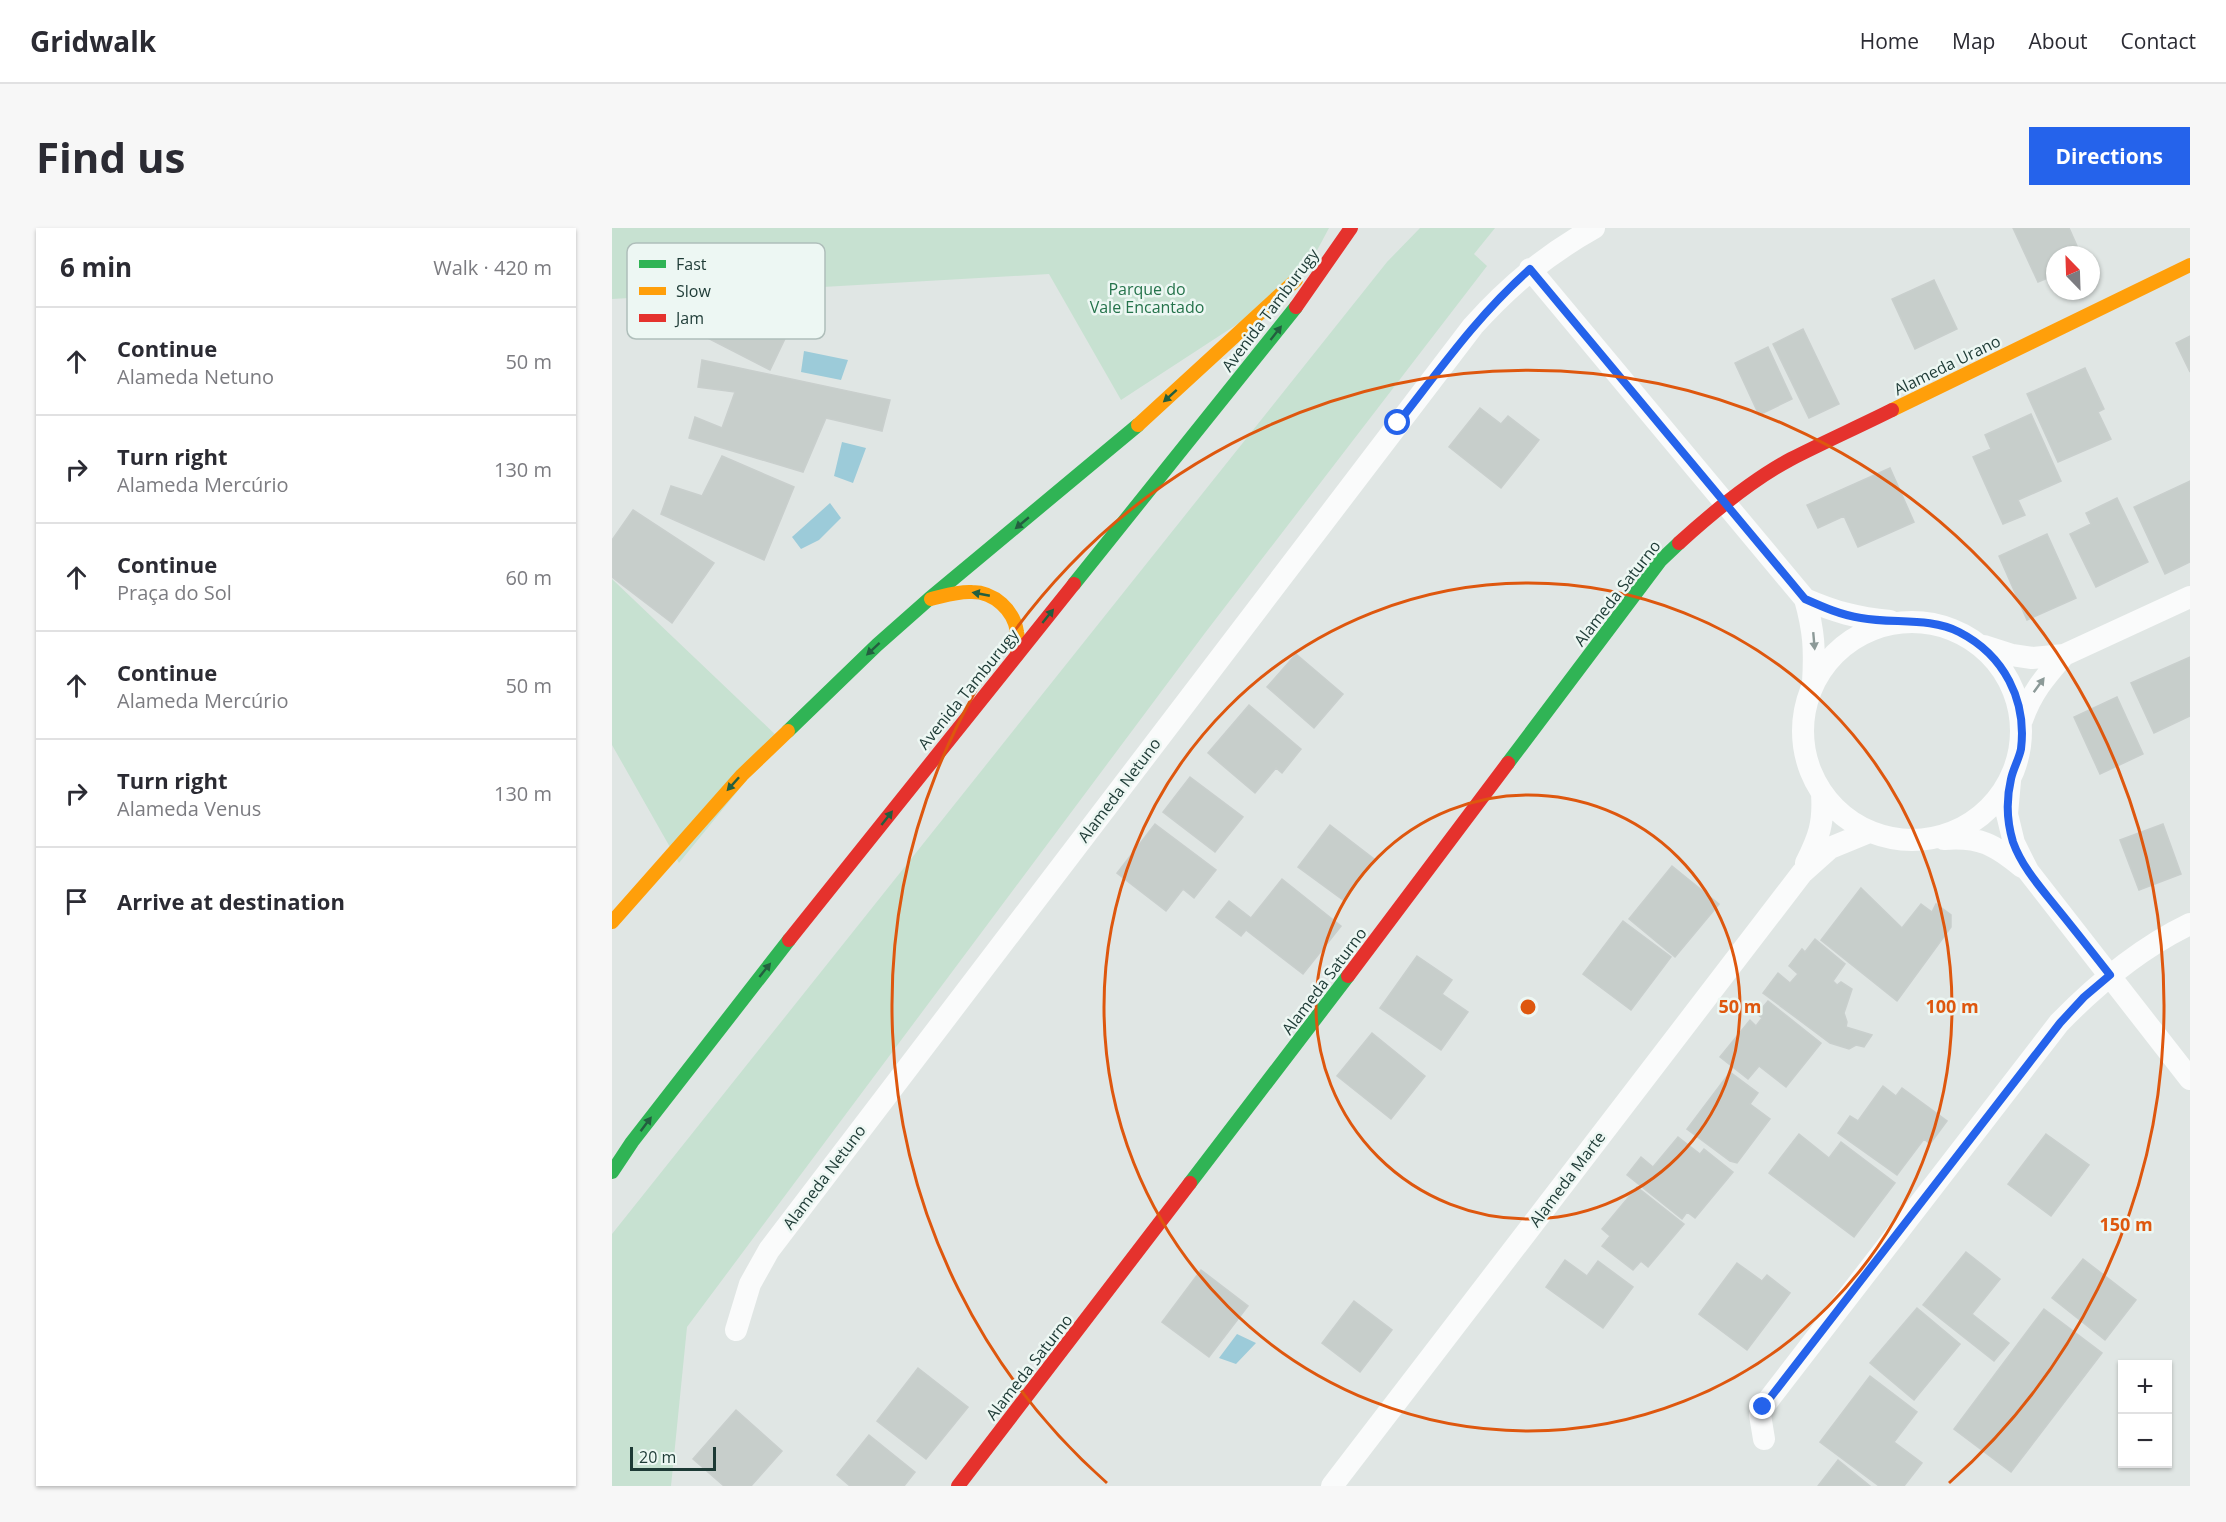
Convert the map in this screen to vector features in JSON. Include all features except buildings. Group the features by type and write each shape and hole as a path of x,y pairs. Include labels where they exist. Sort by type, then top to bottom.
{"main road":[{"name":"Avenida Tamburugy","path":"612,922 742,775 877,645 1141,423 1276,300 1350,228"},
{"name":"Avenida Tamburugy","path":"612,1172 632,1142 726,1019 1290,315 1350,228"},
{"name":"Alameda Urano","path":"1724,504 1754,481 1790,460 2190,265"},
{"name":"Alameda Saturno","path":"958,1486 1308,1030 1660,561 1724,504"},
{"path":"929,599 979,592 994,597 1006,608 1014,620 1018,635 1017,655"}],"street":[{"name":"Alameda Netuno","path":"736,1330 750,1284 769,1250 1473,326 1500,296 1530,269 1594,228"},
{"path":"1530,269 1805,599 1813,627 1815,651 1813,684 1804,711 1803,740 1809,768 1822,794 1842,816 1869,832 1898,840 1961,837 1978,840 2000,849 2028,872 2190,1080"},
{"path":"1982,646 2032,658 2064,656 2190,597"},
{"path":"1805,599 1861,618 1931,623 1958,631 1982,646 2002,666 2015,692 2022,720"},
{"path":"1813,684 1829,660 1850,641 1875,628 1902,622"},
{"path":"2028,872 2014,843 2007,814 2010,780 2020,751 2022,720 2030,699 2040,683 2064,656"},
{"path":"1928,840 1961,829 1990,809 2010,780"},
{"name":"Alameda Marte","path":"1802,873 1820,835 1823,816 1822,794"},
{"name":"Alameda Marte","path":"1332,1486 1802,873 1830,848 1869,832"},
{"path":"612,908 634,897"},
{"path":"1764,1439 1760,1415 1763,1407 2060,1023 2084,997 2110,975 2168,935 2190,924"}],"green space":[{"name":"Parque do Vale Encantado","path":"612,228 1329,228 1299,284 1121,400 1049,274 825,287 825,243 627,243 627,298 612,299"},
{"path":"1420,228 1495,228 1474,254 1487,266 1205,633 687,1327 671,1486 612,1486 612,1234 1387,262"},
{"path":"612,579 780,739 679,863 612,745"}],"water":[{"path":"804,351 848,360 841,380 801,372"},
{"path":"842,442 866,448 853,483 834,476"},
{"path":"830,503 841,518 819,540 801,549 792,537"},
{"path":"1237,1334 1256,1343 1236,1364 1219,1358"}],"traffic: fast":[{"path":"1074,584 1296,307"},
{"path":"788,731 877,645 929,599 1138,425"},
{"path":"1508,763 1660,561 1679,543"},
{"path":"612,1172 632,1142 789,940"},
{"path":"1190,1183 1348,976"}],"traffic: slow":[{"path":"1892,410 2190,265"},
{"path":"1138,425 1296,280"},
{"path":"931,599 967,592 980,593 995,599 1012,616 1018,637 1017,655"},
{"path":"612,922 742,775 788,731"}],"traffic: jam":[{"path":"1296,307 1351,228"},
{"path":"1679,543 1732,498 1761,477 1803,453 1892,410"},
{"path":"789,940 1074,584"},
{"path":"1348,976 1508,763"},
{"path":"958,1486 1190,1183"}],"route":[{"path":"1398,423 1473,326 1500,296 1530,269 1805,599 1835,612 1861,618 1931,623 1958,631 1982,646 2002,666 2015,692 2022,720 2020,751 2010,780 2007,814 2014,843 2028,872 2110,975 2084,997 2060,1023 1763,1407"}]}
